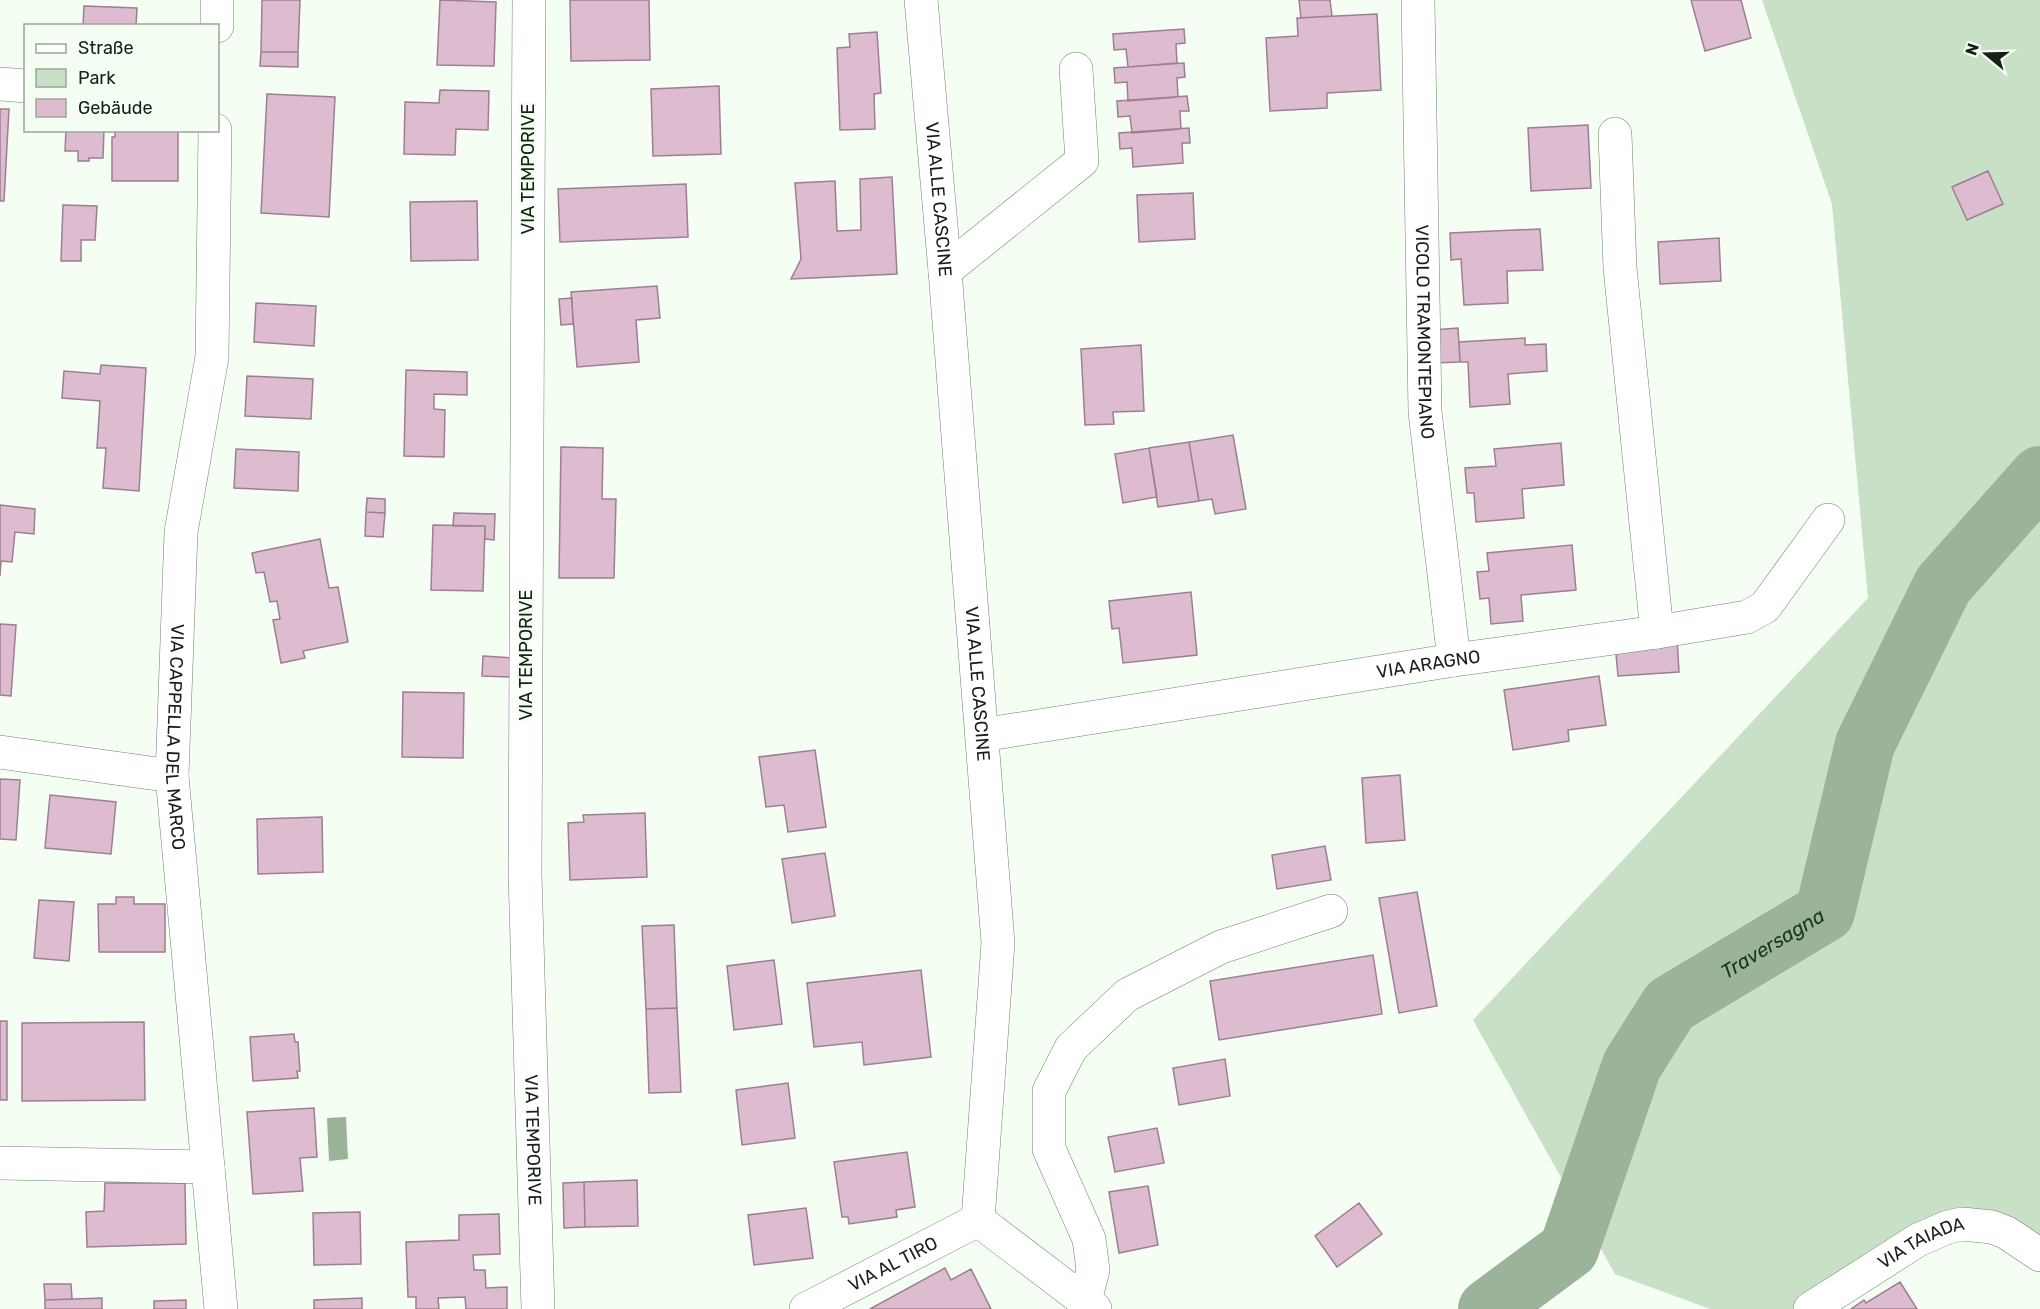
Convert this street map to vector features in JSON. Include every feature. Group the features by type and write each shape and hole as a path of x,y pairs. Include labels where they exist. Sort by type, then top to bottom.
{"street":[{"path":"217,0 217,24"},
{"name":"VIA TEMPORIVE","path":"529,0 525,874 538,1309"},
{"name":"VIA ALLE CASCINE","path":"921,0 945,271 998,943 978,1220"},
{"name":"VICOLO TRAMONTEPIANO","path":"1418,0 1425,412 1454,660"},
{"path":"945,271 1082,161 1076,69"},
{"path":"0,84 24,86"},
{"name":"VIA CAPPELLA DEL MARCO","path":"215,132 212,357 181,532 172,777 221,1309"},
{"path":"1615,134 1620,268 1657,632"},
{"name":"VIA ARAGNO","path":"982,735 1454,660 1747,617 1765,607 1828,520"},
{"path":"0,752 172,777"},
{"path":"1090,1305 1093,1270 1089,1239 1049,1149 1049,1091 1071,1048 1127,995 1221,947 1331,911"},
{"path":"0,1163 207,1167"},
{"path":"978,1220 1090,1305"},
{"name":"VIA AL TIRO","path":"806,1309 978,1220"},
{"name":"VIA TAIADA","path":"1810,1309 1918,1240 1948,1227 1962,1224 1992,1227 2007,1233 2040,1255"}],"green space":[{"path":"1762,0 2040,0 2040,1255 1977,1224 1810,1309 1710,1309 1615,1274 1473,1020 1868,598 1832,204"}],"shaded area":[{"path":"346,1117 348,1159 329,1161 327,1118"}],"building":[{"path":"262,0 300,0 298,52 261,52"},
{"path":"440,0 496,2 494,66 437,65"},
{"path":"570,0 649,0 650,60 571,61"},
{"path":"1299,0 1330,0 1332,16 1301,18"},
{"path":"1691,0 1741,0 1751,38 1705,51"},
{"path":"84,6 137,8 136,24 83,24"},
{"path":"1377,14 1381,90 1327,93 1327,108 1270,111 1266,38 1298,36 1297,18"},
{"path":"1184,29 1185,43 1176,44 1177,63 1128,67 1126,49 1114,50 1113,34"},
{"path":"877,32 881,93 874,94 875,129 840,130 837,48 850,47 849,34"},
{"path":"261,52 298,52 298,67 260,66"},
{"path":"1184,63 1185,77 1177,78 1178,97 1128,101 1127,82 1115,83 1114,68"},
{"path":"719,86 721,154 653,156 651,89"},
{"path":"440,90 489,91 488,130 456,129 455,155 404,154 405,102 439,103"},
{"path":"267,94 335,97 329,217 261,213"},
{"path":"1187,96 1189,111 1180,111 1181,129 1132,133 1130,116 1118,117 1117,101"},
{"path":"0,109 9,109 4,201 0,201"},
{"path":"1588,125 1591,188 1531,191 1528,128"},
{"path":"1189,128 1190,143 1182,143 1183,163 1133,167 1132,148 1120,149 1119,133"},
{"path":"66,132 104,132 103,158 78,161 78,151 65,151"},
{"path":"115,132 178,132 178,181 112,181 112,137 115,137"},
{"path":"1988,171 2003,204 1967,220 1952,187"},
{"path":"892,177 897,274 791,279 801,259 795,183 835,181 837,231 861,230 860,179"},
{"path":"686,184 688,237 560,242 558,189"},
{"path":"1193,193 1195,239 1139,242 1137,195"},
{"path":"477,201 478,260 411,261 410,202"},
{"path":"63,205 97,206 95,240 81,240 81,261 61,261"},
{"path":"1540,229 1543,270 1507,271 1508,303 1464,305 1461,259 1451,260 1450,233"},
{"path":"1719,238 1721,281 1660,284 1658,242"},
{"path":"657,286 660,318 636,320 639,362 577,367 571,292"},
{"path":"572,298 573,324 561,325 559,299"},
{"path":"256,303 316,306 314,346 254,342"},
{"path":"1458,328 1460,362 1434,363 1432,330"},
{"path":"1525,338 1525,345 1546,344 1547,371 1508,374 1510,404 1470,407 1468,362 1460,362 1459,342"},
{"path":"1141,345 1144,411 1113,412 1114,424 1085,425 1081,349"},
{"path":"101,365 146,368 139,491 103,488 106,448 97,448 100,401 62,398 64,371 100,374"},
{"path":"406,370 467,372 467,395 434,394 434,409 445,410 444,457 404,456"},
{"path":"247,376 313,379 311,419 245,416"},
{"path":"1233,435 1246,509 1215,514 1212,499 1199,501 1189,442"},
{"path":"1189,442 1199,501 1158,507 1149,448"},
{"path":"1561,443 1564,485 1522,489 1524,518 1476,522 1474,493 1467,493 1465,468 1496,466 1494,449"},
{"path":"561,447 603,448 602,499 616,499 614,578 559,578"},
{"path":"1149,448 1157,497 1123,503 1115,454"},
{"path":"236,449 299,452 298,491 234,488"},
{"path":"367,498 385,499 385,513 366,512"},
{"path":"0,505 35,509 34,534 15,532 12,562 1,561 0,576"},
{"path":"366,512 385,513 383,537 365,536"},
{"path":"454,513 495,514 494,540 485,539 485,526 453,526"},
{"path":"433,525 485,526 483,591 431,590"},
{"path":"320,539 329,588 338,587 348,642 303,651 305,658 281,663 273,620 280,619 277,601 270,602 264,572 256,573 252,553"},
{"path":"1572,545 1576,590 1521,595 1523,621 1491,624 1489,598 1480,599 1477,572 1489,571 1487,553"},
{"path":"1191,592 1197,655 1123,663 1119,628 1112,629 1109,601"},
{"path":"0,624 16,625 11,696 0,695"},
{"path":"1677,638 1679,672 1618,676 1615,643"},
{"path":"483,656 514,658 513,677 482,676"},
{"path":"1599,676 1606,725 1568,730 1569,741 1513,750 1504,690"},
{"path":"403,692 464,693 463,758 402,757"},
{"path":"815,750 826,827 788,832 784,805 766,807 759,757"},
{"path":"1400,775 1405,840 1366,843 1362,778"},
{"path":"0,779 20,780 16,840 0,839"},
{"path":"50,795 116,802 111,854 45,848"},
{"path":"645,813 647,877 570,880 568,823 584,822 583,815"},
{"path":"322,817 323,872 258,874 257,819"},
{"path":"1325,846 1331,880 1277,889 1272,855"},
{"path":"825,853 835,916 792,923 782,859"},
{"path":"1417,892 1437,1006 1399,1013 1379,898"},
{"path":"116,897 134,897 134,904 165,904 165,952 99,952 98,904 116,904"},
{"path":"39,900 74,902 69,961 34,958"},
{"path":"674,925 677,1008 646,1009 642,926"},
{"path":"1373,955 1382,1014 1219,1040 1210,981"},
{"path":"774,960 782,1024 734,1030 727,966"},
{"path":"921,970 931,1057 864,1065 862,1042 814,1047 807,983"},
{"path":"677,1008 681,1092 649,1093 646,1009"},
{"path":"0,1021 7,1021 7,1100 0,1100"},
{"path":"144,1022 145,1100 22,1101 22,1023"},
{"path":"294,1034 295,1042 298,1042 300,1071 297,1071 298,1078 253,1081 250,1037"},
{"path":"1225,1059 1230,1096 1179,1105 1173,1068"},
{"path":"788,1083 795,1138 742,1145 736,1090"},
{"path":"314,1108 317,1157 300,1158 303,1191 253,1194 247,1112"},
{"path":"1157,1128 1164,1163 1115,1172 1108,1137"},
{"path":"907,1152 915,1207 896,1210 897,1217 849,1224 848,1217 842,1217 834,1162"},
{"path":"637,1180 638,1226 585,1227 584,1182"},
{"path":"584,1182 585,1227 564,1228 563,1183"},
{"path":"105,1183 185,1183 186,1244 87,1247 86,1212 104,1211"},
{"path":"1148,1186 1158,1245 1119,1253 1109,1192"},
{"path":"1359,1203 1382,1234 1337,1267 1315,1236"},
{"path":"806,1208 813,1258 754,1265 748,1215"},
{"path":"360,1212 361,1264 314,1265 313,1213"},
{"path":"499,1214 500,1254 473,1255 474,1270 485,1270 486,1288 507,1287 507,1309 466,1309 465,1297 438,1298 439,1309 416,1309 416,1297 408,1297 406,1242 459,1240 459,1215"},
{"path":"945,1268 951,1280 971,1269 991,1309 870,1309"},
{"path":"1900,1282 1917,1309 1851,1309 1864,1300 1866,1303"},
{"path":"44,1284 71,1284 72,1299 45,1300"},
{"path":"102,1298 102,1309 45,1309 45,1300"},
{"path":"362,1298 362,1309 314,1309 314,1300"},
{"path":"186,1300 186,1309 154,1309 154,1301"}],"waterway":[{"name":"Traversagna","path":"1488,1309 1569,1249 1632,1065 1670,1005 1825,912 1865,744 1943,585 2040,476"}]}
